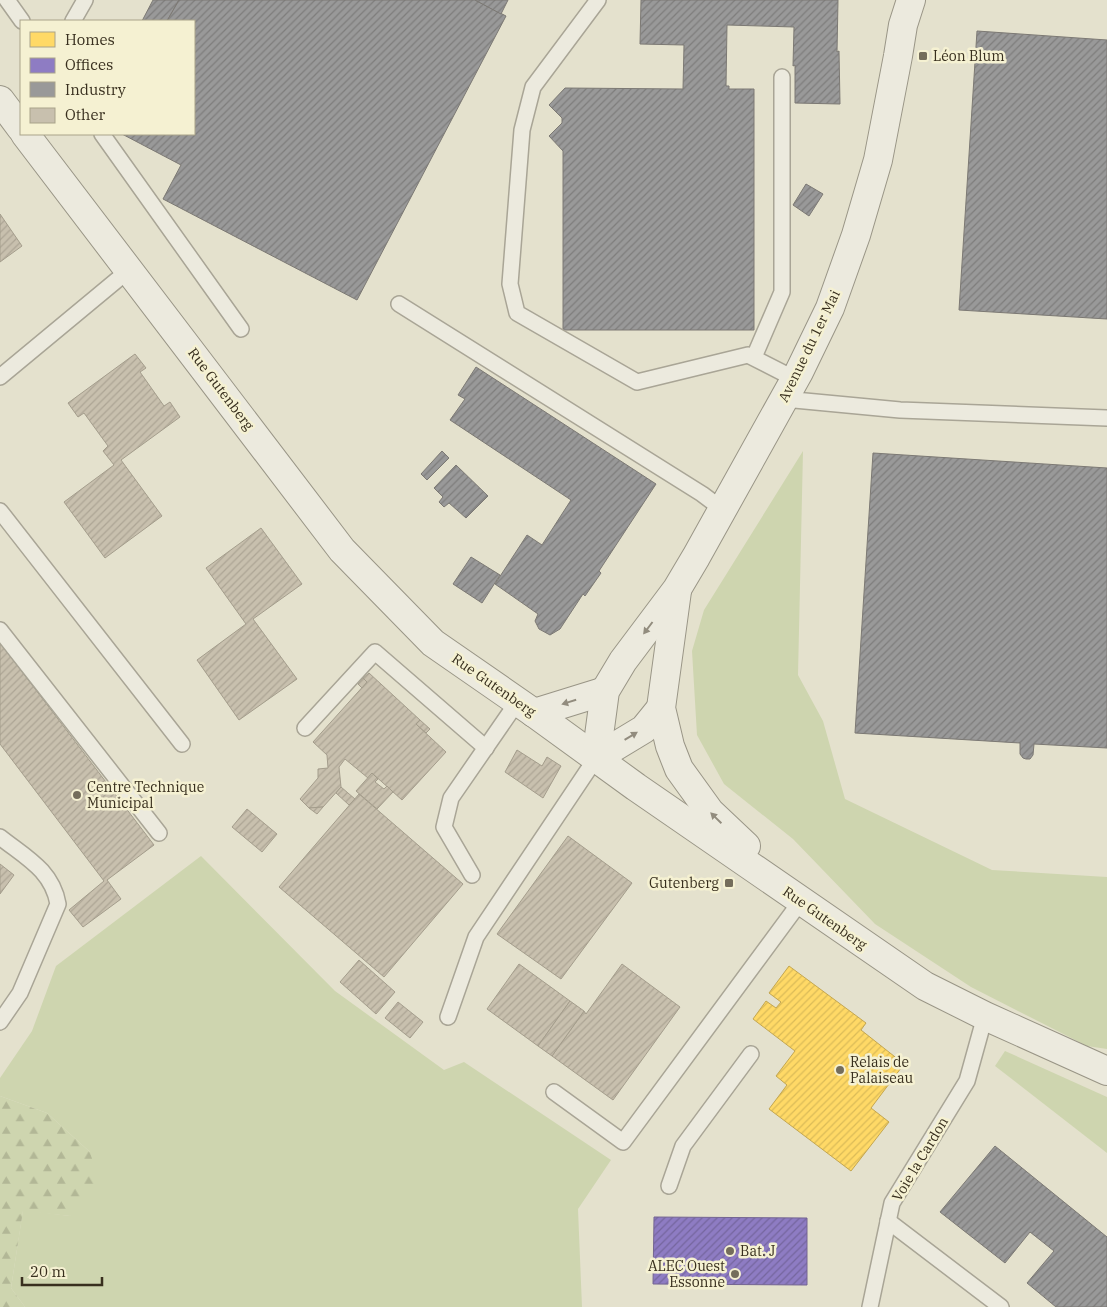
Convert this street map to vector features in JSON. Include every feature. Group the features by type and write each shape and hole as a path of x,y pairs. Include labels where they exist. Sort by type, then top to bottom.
{"street":[{"name":"Avenue du 1er Mai","path":"596,758 605,691 623,661 677,589 789,389 830,308 856,235 878,160 898,56 903,8"},
{"path":"0,100 20,127"},
{"name":"Rue Gutenberg","path":"27,135 342,550 433,643 801,901 926,986 985,1016 1107,1071"},
{"name":"Avenue du 1er Mai","path":"677,589 661,708 670,746 679,769 710,812 801,901"},
{"path":"526,707 605,691"},
{"path":"596,758 644,728 661,708"}],"lane":[{"path":"7,0 21,20"},
{"path":"74,20 85,0"},
{"path":"598,0 533,87 522,130 510,284 517,313 638,382 748,355 754,357 789,389 900,410 1107,418"},
{"path":"754,357 782,292 782,77"},
{"path":"103,135 241,329"},
{"path":"0,376 129,270"},
{"path":"399,304 702,494 722,509"},
{"path":"0,511 182,744"},
{"path":"0,630 159,833"},
{"path":"305,728 375,652 486,748"},
{"path":"472,875 444,827 450,798 486,748 526,707"},
{"path":"448,1017 476,937 596,758"},
{"path":"0,837 45,872 56,891 58,904 20,993 0,1022"},
{"path":"554,1092 623,1142 801,901"},
{"name":"Voie la Cardon","path":"870,1307 892,1203 967,1081 985,1016"},
{"path":"669,1186 683,1146 751,1054"},
{"path":"888,1222 1001,1307"}],"green space":[{"path":"803,451 798,675 823,721 845,799 992,870 1107,877 1107,1049 1087,1046 971,987 875,924 793,839 724,784 697,735 692,651 704,610"},
{"path":"201,856 335,991 444,1070 464,1062 611,1160 578,1209 582,1307 25,1307 11,1288 23,1210 70,1216 90,1152 47,1113 0,1096 0,1078 32,1031 56,966"},
{"path":"1005,1051 1107,1097 1107,1153 995,1066"},
{"path":"0,1096 47,1113 90,1152 100,1186 70,1216 23,1211 11,1288 25,1307 0,1307"}],"building: Homes":[{"name":"Relais de Palaiseau","path":"789,966 866,1023 861,1030 904,1064 871,1108 889,1122 851,1171 769,1109 787,1085 776,1076 795,1051 753,1019 766,1001 776,1008 781,1002 769,993"}],"building: Offices":[{"name":"Bat. J","path":"654,1217 807,1218 807,1285 653,1284"}],"building: Industry":[{"path":"153,0 179,0 168,20 143,20"},
{"path":"179,0 475,0 506,16 357,300 163,199 181,165 124,135 195,135 195,20 168,20"},
{"path":"475,0 508,0 501,14"},
{"path":"641,0 838,0 837,52 839,51 840,104 795,103 795,65 793,66 794,27 727,25 726,86 729,86 729,89 754,89 754,330 563,330 563,151 549,136 562,123 562,118 549,105 565,88 683,89 684,45 640,44"},
{"path":"977,31 1107,40 1107,319 959,310"},
{"path":"806,184 823,194 809,216 793,205"},
{"path":"476,367 656,484 599,571 601,573 585,596 583,594 560,629 550,635 539,629 535,621 538,614 495,584 527,535 542,545 571,500 450,420 465,399 458,395"},
{"path":"442,451 449,458 427,480 421,474"},
{"path":"873,453 1107,468 1107,748 1034,744 1033,755 1030,759 1026,759 1020,754 1020,743 855,733"},
{"path":"456,465 488,496 466,518 449,503 444,507 439,502 443,497 434,488"},
{"path":"471,557 500,575 482,603 453,584"},
{"path":"995,1146 1107,1237 1107,1307 1056,1307 1027,1283 1054,1251 1030,1232 1005,1263 940,1212"}],"building: Other":[{"path":"0,214 22,246 0,262"},
{"path":"135,354 146,368 140,372 164,406 170,402 180,417 121,460 162,516 105,558 64,502 114,465 103,451 108,446 84,413 78,417 68,403"},
{"path":"261,528 302,584 253,619 297,679 239,720 197,660 246,624 206,568"},
{"name":"Centre Technique Municipal","path":"0,643 154,845 107,880 121,899 83,927 69,910 104,881 0,744"},
{"path":"369,673 420,720 416,724 446,752 402,800 372,773 368,778 345,759 339,767 341,787 323,807 309,808 300,799 318,778 318,769 328,768 327,755 313,742 367,682 363,678"},
{"path":"363,678 367,682 362,688 358,684"},
{"path":"420,720 430,729 426,733 416,724"},
{"path":"517,750 542,766 547,757 561,766 543,798 505,772"},
{"path":"372,773 378,779 375,782 384,789 387,786 393,792 377,809 356,791"},
{"path":"341,787 355,799 349,805 336,793"},
{"path":"359,794 463,884 384,977 279,887"},
{"path":"323,807 317,814 309,808"},
{"path":"247,809 277,834 262,852 232,827"},
{"path":"568,836 632,883 561,979 497,934"},
{"path":"0,864 14,875 0,894"},
{"path":"359,960 395,992 376,1014 340,982"},
{"path":"519,964 570,1001 538,1046 487,1009"},
{"path":"622,964 680,1007 613,1100 552,1056 584,1011 586,1014"},
{"path":"570,1001 584,1011 552,1056 538,1046"},
{"path":"398,1002 423,1022 410,1038 385,1018"}],"place":[{"name":"Léon Blum","path":"923,56"},
{"name":"Centre Technique Municipal","path":"77,795"},
{"name":"Gutenberg","path":"729,883"},
{"name":"Relais de Palaiseau","path":"840,1070"},
{"name":"Bat. J","path":"730,1251"},
{"name":"ALEC Ouest Essonne","path":"735,1274"}]}
